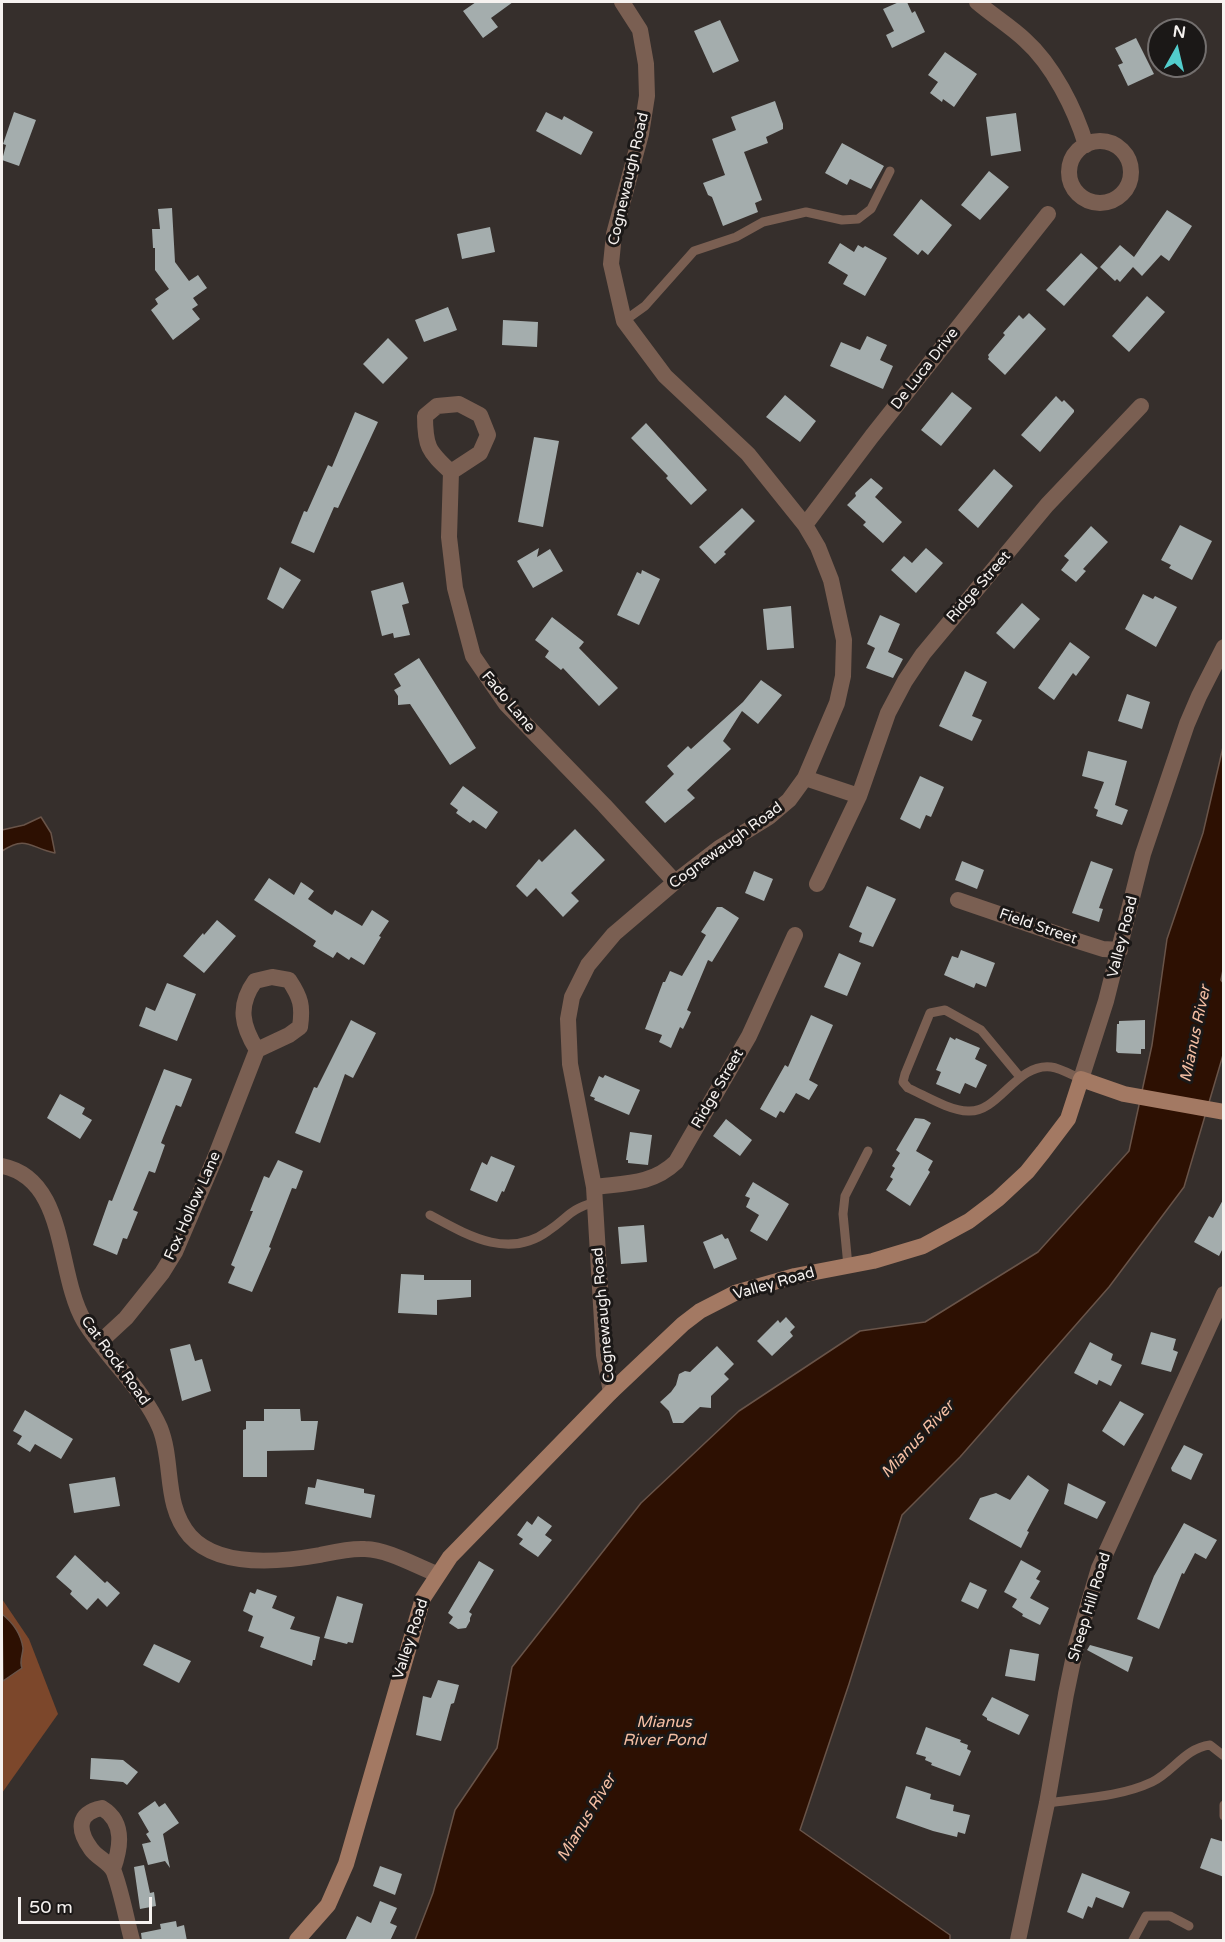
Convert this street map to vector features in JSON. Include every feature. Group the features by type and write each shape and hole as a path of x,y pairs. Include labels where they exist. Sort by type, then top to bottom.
{"main road":[{"path":"1081,1079 1124,1094 1224,1112"},
{"name":"Valley Road","path":"297,1941 327,1905 346,1864 423,1598 437,1574 457,1550 611,1392 682,1324 700,1311 735,1293 795,1276 873,1261 924,1246 969,1221 998,1199 1027,1172 1068,1119 1081,1079"}],"street":[{"name":"Cognewaugh Road","path":"611,1392 604,1355 594,1194 570,1064 568,1018 572,997 588,965 614,934 718,848 769,817 789,800 805,778 837,703 843,676 844,640 831,580 818,546 805,525 748,454 665,376 624,321 611,264 614,234 641,134 647,96 646,64 639,30 622,2"},
{"path":"977,2 1026,41 1047,64 1079,122 1086,145"},
{"name":"De Luca Drive","path":"805,525 872,436 1048,214"},
{"name":"Ridge Street","path":"817,884 859,796 888,713 923,654 1047,505 1141,406"},
{"name":"Fado Lane","path":"451,471 449,537 455,588 473,656 506,704 675,882"},
{"name":"Valley Road","path":"1081,1079 1106,1001 1143,854 1187,724 1224,647"},
{"path":"805,778 859,796"},
{"name":"Field Street","path":"958,900 1103,949 1120,950"},
{"name":"Ridge Street","path":"594,1194 647,1180 664,1173 676,1162 749,1036 795,935"},
{"path":"272,977 289,980 303,1008 300,1027 289,1035 257,1050 247,1034 243,1012 246,993 255,981 272,977"},
{"name":"Fox Hollow Lane","path":"99,1343 126,1318 162,1273 175,1252 257,1050"},
{"name":"Cat Rock Road","path":"2,1166 21,1173 41,1190 46,1199 57,1228 73,1295 84,1321 135,1387 154,1417 164,1444 169,1486 175,1510 190,1536 218,1553 236,1558 264,1561 365,1549 396,1557 437,1574"},
{"name":"Sheep Hill Road","path":"1018,1941 1047,1803 1074,1655 1100,1568 1224,1294"},
{"path":"113,1869 132,1941"}],"lane":[{"path":"624,321 645,306 694,251 736,237 763,222 806,212 842,220 858,219 870,209 890,171"},
{"path":"1020,1077 981,1030 945,1010 930,1013 903,1082 908,1088 970,1112 983,1109 1020,1077 1038,1069 1051,1067 1081,1079"},
{"path":"848,1266 843,1214 845,1196 867,1151"},
{"path":"430,1215 471,1238 514,1245 545,1234 594,1194"},
{"path":"1047,1803 1134,1790 1155,1780 1198,1746 1210,1745 1224,1756"},
{"path":"1224,1805 1224,1816"},
{"path":"1133,1941 1146,1916 1170,1916 1189,1926"}],"shaded area":[{"path":"2,1599 29,1639 58,1714 2,1793"}],"water":[{"name":"Mianus River Pond","path":"1223,747 1224,965 1221,980 1224,984 1223,1055 1184,1187 1109,1287 960,1457 902,1515 800,1830 950,1935 950,1940 415,1940 433,1893 455,1810 497,1748 512,1667 641,1503 739,1411 860,1331 925,1322 1038,1252 1129,1151 1152,1045 1167,939 1203,833"},
{"path":"41,817 51,833 55,853 23,843 10,846 2,851 2,830 24,825"},
{"path":"2,1614 15,1629 23,1648 22,1668 3,1681"}],"building":[{"path":"476,2 513,2 491,18 498,27 483,38 463,11"},
{"path":"899,2 907,2 912,13 915,11 925,32 892,48 886,35 894,31 883,9"},
{"path":"720,20 739,61 713,73 694,31"},
{"path":"1136,38 1147,60 1147,77 1128,86 1118,65 1123,63 1115,48"},
{"path":"945,52 977,74 954,107 930,93 938,82 928,75"},
{"path":"775,101 783,129 766,137 768,143 744,152 762,200 755,203 758,212 723,226 712,197 708,195 703,183 725,175 712,139 736,130 731,117"},
{"path":"14,112 36,120 19,166 2,160 6,145 3,144"},
{"path":"546,112 562,120 564,116 593,132 581,155 536,131"},
{"path":"1016,113 1021,151 991,156 986,117"},
{"path":"842,143 884,166 871,189 850,179 847,185 825,173"},
{"path":"989,171 1009,187 980,220 961,205"},
{"path":"921,199 952,225 928,255 922,250 918,255 893,235"},
{"path":"172,208 175,262 189,281 198,275 207,288 193,298 198,305 192,309 200,319 173,340 151,310 158,304 155,299 169,289 155,270 152,229 160,229 158,209"},
{"path":"1167,210 1192,226 1169,261 1161,255 1142,276 1133,267 1120,282 1117,279 1115,281 1100,267 1120,245 1134,257"},
{"path":"490,227 495,252 462,259 457,234"},
{"path":"840,243 854,252 858,245 863,248 865,246 887,258 865,296 843,284 848,275 828,263"},
{"path":"1081,253 1098,268 1064,306 1046,290"},
{"path":"1147,296 1165,312 1129,352 1112,336"},
{"path":"448,307 457,330 424,342 415,320"},
{"path":"1029,313 1046,329 1005,375 988,359 988,355 1019,315 1023,319"},
{"path":"503,320 538,322 537,347 502,345"},
{"path":"867,336 887,345 880,360 893,366 883,389 830,366 841,342 860,350"},
{"path":"388,338 408,358 383,384 363,364"},
{"path":"952,392 972,408 941,446 921,430"},
{"path":"785,395 816,421 800,442 766,417"},
{"path":"1056,396 1062,402 1064,400 1074,412 1040,452 1021,435"},
{"path":"355,412 378,422 338,508 334,507 314,553 291,543 304,511 307,512 328,465 332,467"},
{"path":"646,423 707,490 691,505 666,478 668,476 631,438"},
{"path":"534,437 559,441 543,527 518,522"},
{"path":"994,469 1013,486 978,528 958,510"},
{"path":"871,478 883,488 875,497 902,522 883,543 863,525 866,522 847,505 856,496 855,493"},
{"path":"742,508 755,521 715,564 699,547"},
{"path":"1180,525 1212,541 1192,580 1169,568 1171,565 1161,560"},
{"path":"1091,526 1108,542 1083,569 1086,571 1076,582 1061,570 1069,560 1064,556"},
{"path":"539,548 537,557 550,549 563,571 533,588 517,561"},
{"path":"926,548 943,563 916,593 891,570 904,556 912,563"},
{"path":"280,567 301,580 283,609 267,599"},
{"path":"642,570 660,579 639,625 617,615 637,572 641,574"},
{"path":"403,582 409,603 402,605 410,635 394,638 393,633 382,636 371,591"},
{"path":"1143,594 1153,599 1155,596 1177,607 1156,647 1125,629"},
{"path":"1022,603 1040,619 1014,649 996,633"},
{"path":"791,606 794,648 767,650 763,609"},
{"path":"880,615 900,624 888,652 903,659 893,678 866,668 875,648 867,644"},
{"path":"552,617 584,642 579,648 618,688 599,706 563,668 561,670 545,657 549,651 535,640"},
{"path":"1070,642 1090,657 1076,676 1073,673 1054,700 1038,688"},
{"path":"419,658 476,748 450,765 410,704 398,705 398,696 394,690 401,686 394,674"},
{"path":"965,671 987,682 972,716 982,720 972,741 939,726"},
{"path":"761,680 782,695 758,724 742,711 723,741 731,749 687,790 695,798 665,823 645,802 674,774 667,766 688,746 691,749 743,702"},
{"path":"1127,694 1150,702 1142,729 1118,721"},
{"path":"1088,751 1127,761 1115,805 1128,810 1122,825 1096,816 1098,810 1094,808 1104,782 1082,776"},
{"path":"920,776 944,787 931,817 926,815 920,829 900,819"},
{"path":"463,786 498,812 486,829 473,820 470,823 456,813 458,810 450,804"},
{"path":"575,829 605,860 571,893 579,901 563,917 536,888 527,897 516,886 539,859 542,862"},
{"path":"962,861 984,870 977,889 955,880"},
{"path":"1091,861 1113,869 1099,908 1103,909 1099,922 1072,913"},
{"path":"754,871 773,879 764,901 745,893"},
{"path":"269,878 294,895 301,882 314,891 308,899 332,915 335,910 362,926 372,910 389,921 364,965 351,957 349,960 337,952 333,958 313,946 316,941 254,900"},
{"path":"867,886 896,899 873,947 859,942 862,933 849,927"},
{"path":"717,907 722,907 739,918 712,962 708,960 687,1010 691,1012 683,1029 680,1027 671,1048 659,1042 662,1035 645,1029 663,982 670,971 682,976 706,935 701,932"},
{"path":"217,920 236,936 204,973 183,956"},
{"path":"961,950 995,963 986,987 976,983 974,988 944,975 952,956 958,958"},
{"path":"839,953 861,963 847,996 824,987"},
{"path":"167,983 196,994 177,1041 139,1026 146,1007 155,1011"},
{"path":"811,1015 833,1025 809,1080 818,1085 809,1100 796,1093 784,1113 780,1111 776,1118 760,1109 785,1065 788,1067"},
{"path":"351,1020 376,1033 353,1078 345,1074 320,1143 295,1133 314,1087 317,1088"},
{"path":"1145,1020 1145,1049 1141,1049 1141,1054 1118,1053 1116,1051 1119,1021"},
{"path":"950,1037 980,1048 975,1059 987,1065 976,1088 965,1083 960,1094 936,1084 941,1072 936,1070"},
{"path":"164,1069 192,1079 181,1107 176,1105 161,1143 165,1145 155,1173 149,1171 133,1210 138,1212 127,1239 123,1238 117,1255 93,1245 109,1200 112,1201"},
{"path":"605,1075 640,1090 629,1115 594,1100 595,1098 590,1096 599,1076 603,1078"},
{"path":"60,1094 85,1108 82,1114 92,1120 80,1139 47,1118"},
{"path":"915,1118 931,1123 916,1151 933,1161 928,1170 930,1172 910,1206 886,1190 893,1179 890,1177 895,1168 892,1166 900,1153 896,1150"},
{"path":"726,1119 752,1140 740,1156 713,1136"},
{"path":"630,1132 652,1135 648,1165 628,1163 626,1160"},
{"path":"491,1156 515,1166 497,1202 470,1190 482,1162 487,1165"},
{"path":"278,1160 303,1171 296,1189 292,1188 269,1247 271,1248 252,1292 228,1283 235,1267 231,1265 253,1211 250,1211 264,1176 269,1178"},
{"path":"753,1182 789,1204 767,1241 750,1231 759,1215 746,1207 750,1198 745,1196"},
{"path":"1224,1198 1224,1246 1219,1256 1194,1242 1209,1216 1213,1218"},
{"path":"644,1225 647,1262 621,1264 618,1227"},
{"path":"722,1234 725,1239 728,1238 737,1259 714,1269 703,1242"},
{"path":"401,1274 424,1275 424,1280 471,1280 471,1297 437,1300 437,1315 398,1313"},
{"path":"786,1317 795,1327 790,1332 793,1336 772,1356 757,1341 778,1320 780,1323"},
{"path":"1151,1332 1176,1339 1173,1350 1178,1352 1171,1372 1141,1364"},
{"path":"1090,1342 1113,1354 1111,1360 1122,1365 1111,1386 1099,1380 1097,1385 1074,1373"},
{"path":"190,1344 195,1361 202,1359 211,1391 182,1401 170,1349"},
{"path":"717,1346 734,1364 724,1374 729,1379 711,1396 711,1408 700,1407 683,1423 673,1423 669,1411 660,1402 676,1385 679,1374 685,1371 690,1372"},
{"path":"1120,1401 1144,1414 1124,1446 1102,1431"},
{"path":"264,1409 300,1409 301,1421 318,1421 314,1450 267,1451 267,1477 243,1477 243,1430 246,1429 246,1421 264,1421"},
{"path":"25,1410 73,1439 61,1459 35,1444 30,1452 17,1444 22,1436 13,1431"},
{"path":"1184,1445 1203,1454 1191,1480 1172,1471 1171,1468"},
{"path":"1028,1475 1049,1490 1027,1531 1029,1532 1021,1548 969,1519 980,1498 996,1493 1010,1500"},
{"path":"115,1477 120,1506 74,1513 69,1484"},
{"path":"317,1479 364,1489 364,1493 375,1495 371,1518 305,1504 308,1487 315,1488"},
{"path":"1068,1483 1106,1502 1097,1519 1064,1504"},
{"path":"538,1516 552,1526 545,1535 552,1540 538,1557 519,1544 523,1539 517,1535 527,1521 532,1525"},
{"path":"1184,1523 1217,1540 1206,1559 1195,1553 1184,1574 1182,1573 1159,1629 1137,1619 1154,1576"},
{"path":"75,1555 105,1583 107,1581 120,1593 107,1607 98,1598 87,1610 70,1594 72,1591 56,1577"},
{"path":"1021,1560 1041,1571 1036,1579 1040,1581 1030,1598 1049,1608 1040,1625 1022,1616 1023,1614 1012,1607 1017,1599 1004,1592"},
{"path":"479,1561 494,1570 469,1612 472,1614 466,1628 458,1629 449,1623 453,1617 448,1613"},
{"path":"970,1582 987,1590 978,1609 961,1601"},
{"path":"257,1589 277,1596 272,1608 295,1617 290,1629 320,1637 312,1666 260,1647 264,1637 248,1631 253,1616 243,1611 250,1592 255,1594"},
{"path":"337,1596 363,1604 353,1643 348,1642 347,1644 324,1638"},
{"path":"154,1644 191,1661 179,1683 143,1665"},
{"path":"1090,1645 1133,1657 1128,1672 1087,1650"},
{"path":"1010,1649 1039,1654 1035,1681 1005,1676"},
{"path":"438,1680 459,1685 454,1703 451,1704 441,1741 416,1735 423,1696 431,1698"},
{"path":"992,1697 1029,1715 1019,1735 987,1720 982,1715"},
{"path":"926,1727 961,1740 960,1742 968,1745 967,1749 971,1751 960,1776 931,1765 932,1763 925,1760 926,1757 916,1754"},
{"path":"91,1758 123,1760 138,1772 127,1785 123,1782 90,1779"},
{"path":"906,1786 931,1794 930,1799 954,1805 953,1811 970,1815 965,1834 958,1832 957,1837 896,1818"},
{"path":"155,1801 159,1807 165,1803 179,1823 163,1834 170,1868 165,1861 148,1865 142,1844 151,1842 146,1834 149,1832 138,1813"},
{"path":"1211,1838 1224,1842 1224,1877 1200,1868"},
{"path":"144,1865 150,1893 154,1892 156,1906 140,1909 134,1867"},
{"path":"380,1866 402,1874 395,1895 373,1886"},
{"path":"1082,1873 1130,1892 1123,1908 1096,1897 1092,1908 1088,1906 1083,1919 1067,1912"},
{"path":"380,1901 397,1908 390,1923 397,1926 390,1941 345,1941 357,1916 371,1923"},
{"path":"176,1921 177,1927 184,1925 187,1941 142,1941 141,1933 161,1929 160,1924"}],"water label":[{"name":"Mianus River","path":"1196,1034"},
{"name":"Mianus River","path":"918,1440"},
{"name":"Mianus River","path":"587,1818"}]}
